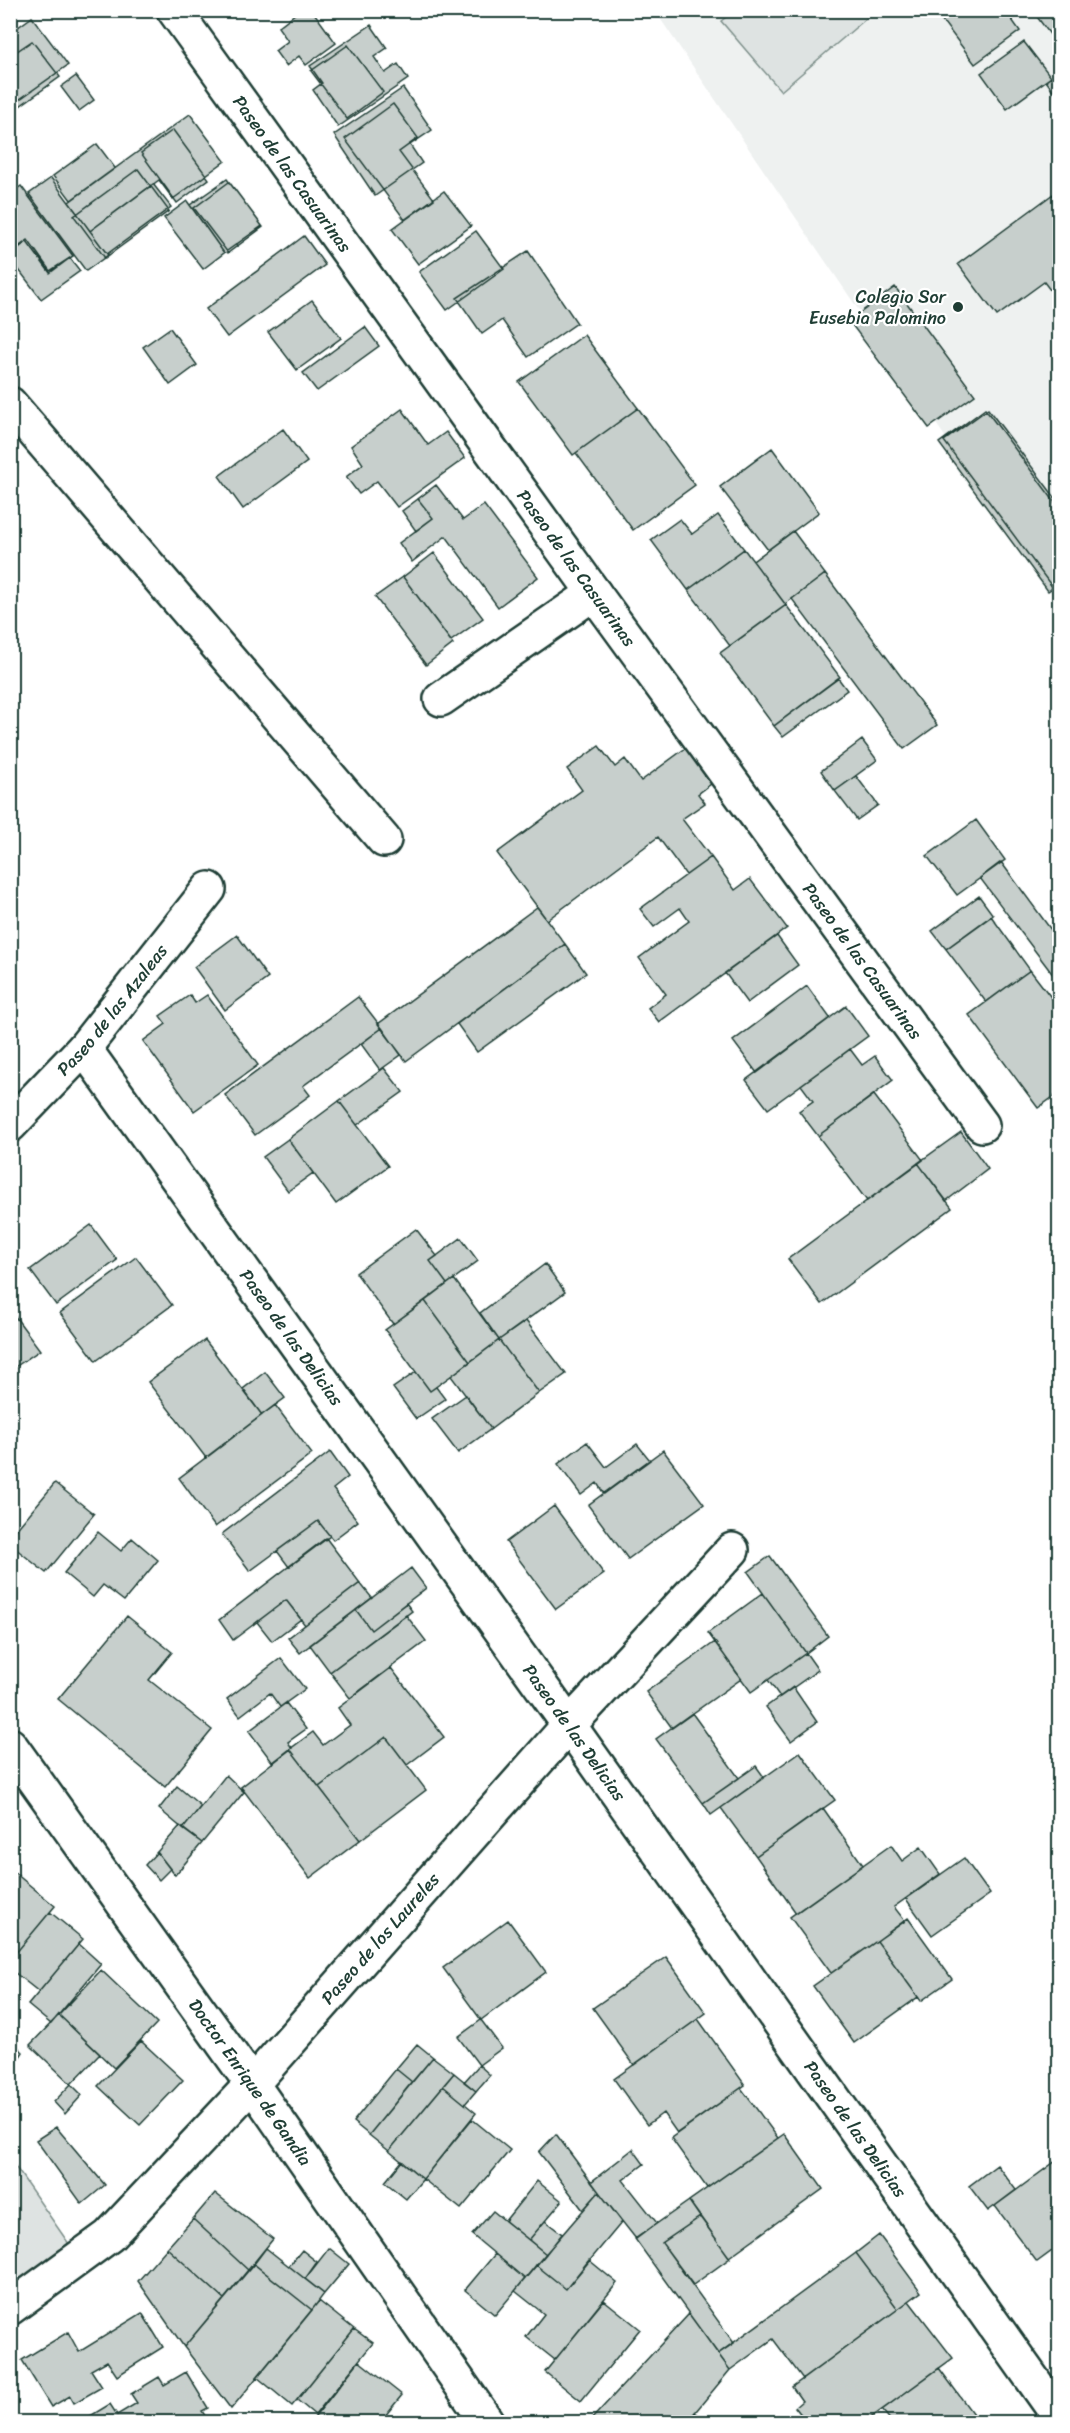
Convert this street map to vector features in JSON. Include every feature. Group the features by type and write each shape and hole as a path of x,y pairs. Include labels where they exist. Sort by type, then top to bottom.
{"street":[{"name":"Paseo de las Casuarinas","path":"174,10 594,593 982,1125"},
{"path":"10,404 384,840"},
{"path":"441,699 594,593"},
{"name":"Paseo de las Azaleas","path":"10,1125 84,1048 209,888"},
{"name":"Paseo de las Delicias","path":"84,1048 569,1725 1059,2418"},
{"name":"Paseo de los Laureles","path":"10,2308 109,2236 252,2084 569,1725 732,1550"},
{"name":"Doctor Enrique de Gandia","path":"10,1745 252,2084 487,2422"}],"shaded area":[{"name":"Colegio Sor Eusebia Palomino","path":"655,11 1059,11 1059,604"},
{"path":"734,11 875,11 781,91 721,21"},
{"path":"10,2159 76,2254 10,2318"}],"building":[{"path":"300,10 312,10 336,43 306,65 299,56 286,66 275,51 288,41 278,27"},
{"path":"953,10 1005,10 1020,31 975,64 941,19"},
{"path":"1032,10 1060,10 1060,48"},
{"path":"32,17 68,65 10,106 10,33"},
{"path":"371,25 387,48 374,57 385,73 398,64 408,79 338,127 313,90 322,83 310,66"},
{"path":"32,41 60,77 10,113 10,56"},
{"path":"1024,42 1051,77 1007,109 981,73"},
{"path":"348,45 383,92 347,119 311,71"},
{"path":"1060,71 1060,100 1046,81"},
{"path":"76,76 94,100 79,111 61,87"},
{"path":"403,88 432,130 410,145 422,163 375,196 334,135"},
{"path":"393,104 418,138 399,152 434,199 405,220 345,139"},
{"path":"190,114 225,161 173,199 159,180 90,231 69,202"},
{"path":"173,130 209,179 177,203 141,153"},
{"path":"97,144 115,168 71,200 53,176"},
{"path":"138,169 169,211 105,258 74,216"},
{"path":"51,178 108,255 86,271 29,194"},
{"path":"227,179 262,226 224,253 190,205"},
{"path":"229,182 263,227 228,253 194,208"},
{"path":"153,184 171,207 107,254 90,231"},
{"path":"21,186 73,256 50,271 28,240 10,253 10,194"},
{"path":"444,191 471,226 418,264 392,229"},
{"path":"1053,194 1060,204 1060,303 1044,282 997,316 958,264"},
{"path":"187,201 224,253 203,269 164,218"},
{"path":"476,231 504,269 447,310 419,272"},
{"path":"304,236 325,265 227,337 206,309"},
{"path":"27,242 50,273 70,258 80,271 41,299 10,258 10,254"},
{"path":"528,251 577,323 528,357 502,320 482,334 457,298"},
{"path":"895,287 975,395 929,428 849,321"},
{"path":"312,300 341,338 297,370 268,332"},
{"path":"365,327 379,346 317,391 303,373"},
{"path":"170,328 197,365 170,385 143,347"},
{"path":"584,335 638,408 573,455 519,382"},
{"path":"638,408 695,485 633,530 576,453"},
{"path":"402,409 428,445 446,432 465,458 397,507 377,481 359,494 346,477 363,464 351,446"},
{"path":"985,409 1060,509 1060,583 1048,591 939,443"},
{"path":"988,409 1060,504 1060,583 1053,588 944,441"},
{"path":"283,429 307,462 243,509 219,476"},
{"path":"772,448 819,512 768,550 720,487"},
{"path":"436,485 463,520 484,505 538,577 498,607 446,536 412,562 399,543 433,518 418,499"},
{"path":"418,499 433,518 416,531 402,511"},
{"path":"718,515 744,549 688,590 651,540 680,519 692,534"},
{"path":"793,531 825,574 785,604 753,561"},
{"path":"744,549 786,605 730,646 688,590"},
{"path":"434,553 483,618 451,641 403,577"},
{"path":"825,574 937,725 904,749 792,599"},
{"path":"403,577 453,644 426,665 375,597"},
{"path":"786,605 840,677 774,726 720,653"},
{"path":"838,678 847,690 783,737 774,726"},
{"path":"862,740 877,760 835,791 821,771"},
{"path":"694,742 720,777 698,794 705,803 682,819 711,857 686,875 658,837 547,920 497,853 582,790 567,769 599,746 615,767 625,759 641,781"},
{"path":"856,776 878,805 857,820 835,791"},
{"path":"976,820 1005,860 957,895 927,856"},
{"path":"711,857 735,890 750,879 787,928 659,1022 648,1008 666,994 639,958 689,921 680,908 654,927 640,909"},
{"path":"1001,862 1060,942 1060,984 980,878"},
{"path":"979,896 993,915 946,949 932,931"},
{"path":"537,907 565,944 406,1061 378,1024"},
{"path":"991,916 1030,970 986,1002 946,949"},
{"path":"237,935 268,978 225,1010 194,967"},
{"path":"777,936 798,965 747,1003 725,973"},
{"path":"565,944 586,973 477,1052 457,1024"},
{"path":"1030,970 1060,1009 1060,1092 1038,1108 969,1015"},
{"path":"807,986 830,1018 757,1073 733,1041"},
{"path":"190,995 195,1003 207,995 258,1065 194,1111 143,1041 166,1024 160,1016"},
{"path":"358,997 382,1028 303,1086 310,1095 255,1135 225,1095"},
{"path":"846,1006 868,1036 768,1109 746,1080"},
{"path":"382,1028 401,1055 380,1070 361,1044"},
{"path":"850,1049 862,1065 875,1056 893,1080 818,1136 799,1111 813,1101 801,1085"},
{"path":"384,1068 403,1092 357,1125 339,1101"},
{"path":"874,1095 923,1160 867,1201 818,1136"},
{"path":"339,1101 388,1166 336,1204 288,1139"},
{"path":"961,1132 988,1169 946,1201 918,1163"},
{"path":"288,1139 313,1173 288,1191 263,1157"},
{"path":"918,1163 952,1208 822,1304 788,1259"},
{"path":"91,1225 117,1260 56,1305 30,1270"},
{"path":"416,1229 437,1256 430,1261 447,1284 393,1324 356,1273"},
{"path":"461,1238 478,1261 447,1284 430,1261"},
{"path":"136,1257 172,1305 96,1361 60,1313"},
{"path":"545,1264 565,1292 499,1340 480,1313"},
{"path":"454,1279 499,1340 470,1362 425,1301"},
{"path":"425,1301 470,1362 430,1391 385,1330"},
{"path":"11,1311 40,1350 15,1367 10,1361"},
{"path":"526,1321 566,1374 539,1393 499,1340"},
{"path":"205,1340 262,1415 206,1458 148,1382"},
{"path":"499,1340 539,1393 491,1429 451,1376"},
{"path":"265,1372 285,1398 262,1415 243,1389"},
{"path":"416,1372 430,1391 436,1387 445,1399 416,1419 393,1388"},
{"path":"466,1395 491,1429 458,1453 432,1419"},
{"path":"275,1405 312,1454 215,1527 179,1478"},
{"path":"587,1442 606,1467 637,1444 650,1460 604,1494 597,1483 581,1495 558,1464"},
{"path":"663,1450 704,1504 628,1559 588,1505"},
{"path":"330,1452 348,1477 333,1489 358,1521 333,1540 318,1521 250,1571 222,1534"},
{"path":"55,1483 94,1514 46,1573 10,1544 10,1537"},
{"path":"554,1506 604,1574 556,1609 506,1542"},
{"path":"318,1521 330,1536 289,1567 277,1551"},
{"path":"98,1532 121,1551 132,1538 158,1560 124,1601 103,1585 93,1597 64,1573"},
{"path":"326,1538 360,1583 305,1625 286,1600 233,1640 219,1620"},
{"path":"770,1556 828,1636 806,1653 748,1572"},
{"path":"411,1568 426,1588 371,1630 356,1610"},
{"path":"360,1583 372,1598 300,1653 288,1638"},
{"path":"763,1593 806,1653 751,1692 708,1633"},
{"path":"286,1600 301,1619 272,1641 257,1622"},
{"path":"406,1603 412,1611 330,1672 310,1645 356,1610 371,1630"},
{"path":"406,1615 426,1641 350,1698 330,1672"},
{"path":"127,1616 172,1652 149,1680 212,1730 165,1787 58,1699"},
{"path":"715,1642 741,1679 672,1728 646,1692"},
{"path":"806,1653 818,1670 780,1697 768,1680"},
{"path":"281,1658 305,1689 280,1707 270,1693 240,1716 227,1699"},
{"path":"391,1668 444,1737 407,1765 386,1737 319,1787 290,1749 313,1732 323,1745 350,1725 338,1708"},
{"path":"793,1687 817,1722 791,1741 766,1707"},
{"path":"286,1703 306,1729 288,1742 292,1748 273,1763 249,1731"},
{"path":"692,1713 739,1778 703,1803 656,1739"},
{"path":"386,1737 426,1790 360,1840 319,1787"},
{"path":"290,1749 360,1840 310,1878 241,1787"},
{"path":"800,1752 835,1800 756,1856 721,1808"},
{"path":"756,1766 764,1777 711,1815 703,1803"},
{"path":"226,1775 244,1792 202,1843 183,1829"},
{"path":"177,1786 201,1806 183,1829 159,1809"},
{"path":"823,1808 863,1865 796,1913 756,1856"},
{"path":"180,1826 202,1843 175,1875 157,1852"},
{"path":"891,1845 902,1861 921,1847 940,1874 894,1907 905,1921 831,1973 790,1917"},
{"path":"157,1852 170,1869 159,1880 145,1865"},
{"path":"964,1858 990,1894 932,1935 906,1899"},
{"path":"10,1869 55,1906 10,1960"},
{"path":"50,1912 83,1939 39,1992 10,1969 10,1960"},
{"path":"908,1918 952,1979 921,2001 877,1941"},
{"path":"508,1920 546,1972 481,2020 443,1968"},
{"path":"877,1941 918,1997 854,2043 813,1986"},
{"path":"79,1944 101,1964 51,2024 28,2005"},
{"path":"666,1957 706,2013 634,2065 593,2008"},
{"path":"101,1970 157,2023 114,2068 59,2015"},
{"path":"59,2015 100,2054 71,2084 30,2045"},
{"path":"698,2019 745,2085 677,2133 663,2113 647,2125 614,2079"},
{"path":"481,2020 502,2048 479,2065 458,2037"},
{"path":"10,2039 23,2052 13,2067 10,2065"},
{"path":"141,2041 183,2080 140,2125 98,2086"},
{"path":"417,2044 433,2057 412,2082 396,2069"},
{"path":"433,2057 454,2073 389,2151 369,2135"},
{"path":"479,2065 490,2075 476,2091 464,2082"},
{"path":"396,2069 412,2082 369,2135 353,2122"},
{"path":"454,2073 476,2091 465,2104 443,2086"},
{"path":"71,2084 82,2095 65,2114 54,2102"},
{"path":"443,2086 476,2113 423,2179 389,2151"},
{"path":"741,2088 778,2138 707,2188 671,2138"},
{"path":"472,2119 510,2150 461,2209 423,2179"},
{"path":"56,2127 105,2185 82,2204 36,2140"},
{"path":"556,2134 599,2192 583,2210 539,2152"},
{"path":"784,2134 823,2189 729,2257 689,2201"},
{"path":"633,2149 644,2164 623,2180 657,2223 636,2239 591,2182"},
{"path":"1060,2158 1060,2245 1037,2262 995,2206"},
{"path":"402,2161 423,2179 406,2199 385,2182"},
{"path":"997,2165 1016,2190 988,2211 969,2186"},
{"path":"537,2181 562,2201 529,2240 505,2221"},
{"path":"599,2192 622,2222 566,2289 536,2265"},
{"path":"215,2193 273,2239 248,2270 193,2219"},
{"path":"689,2201 700,2217 662,2243 734,2343 718,2354 635,2239"},
{"path":"493,2211 546,2254 525,2279 472,2235"},
{"path":"700,2217 730,2258 693,2285 662,2243"},
{"path":"193,2219 248,2270 224,2299 167,2248"},
{"path":"545,2221 562,2234 546,2254 529,2240"},
{"path":"879,2235 921,2292 898,2309 856,2253"},
{"path":"167,2248 224,2299 184,2347 138,2281"},
{"path":"266,2248 324,2294 312,2310 254,2264"},
{"path":"329,2248 349,2264 324,2294 305,2279"},
{"path":"302,2250 317,2262 305,2279 289,2266"},
{"path":"856,2253 898,2309 803,2379 773,2339 730,2370 718,2354"},
{"path":"495,2254 525,2279 495,2315 465,2290"},
{"path":"589,2260 617,2283 555,2360 526,2337 544,2314 515,2291 536,2265 566,2289"},
{"path":"254,2264 312,2310 231,2409 184,2347"},
{"path":"604,2300 640,2329 581,2401 545,2372"},
{"path":"319,2301 354,2329 292,2406 257,2377"},
{"path":"909,2301 953,2358 865,2422 807,2422 795,2407 802,2401 792,2387"},
{"path":"142,2313 163,2347 117,2376 107,2361 91,2370 102,2387 74,2403 70,2396 51,2407 22,2360 68,2332 79,2352"},
{"path":"689,2314 730,2370 687,2422 589,2422"},
{"path":"354,2329 373,2343 315,2415 297,2400"},
{"path":"359,2361 402,2395 380,2422 311,2422"},
{"path":"939,2368 976,2418 971,2422 892,2422 882,2410"},
{"path":"186,2372 208,2408 202,2411 207,2419 201,2422 90,2422 87,2418 110,2404 117,2415 137,2403 131,2394 159,2377 164,2385"},
{"path":"695,2412 708,2422 687,2422"}],"place":[{"name":"Colegio Sor Eusebia Palomino","path":"958,307"}]}
